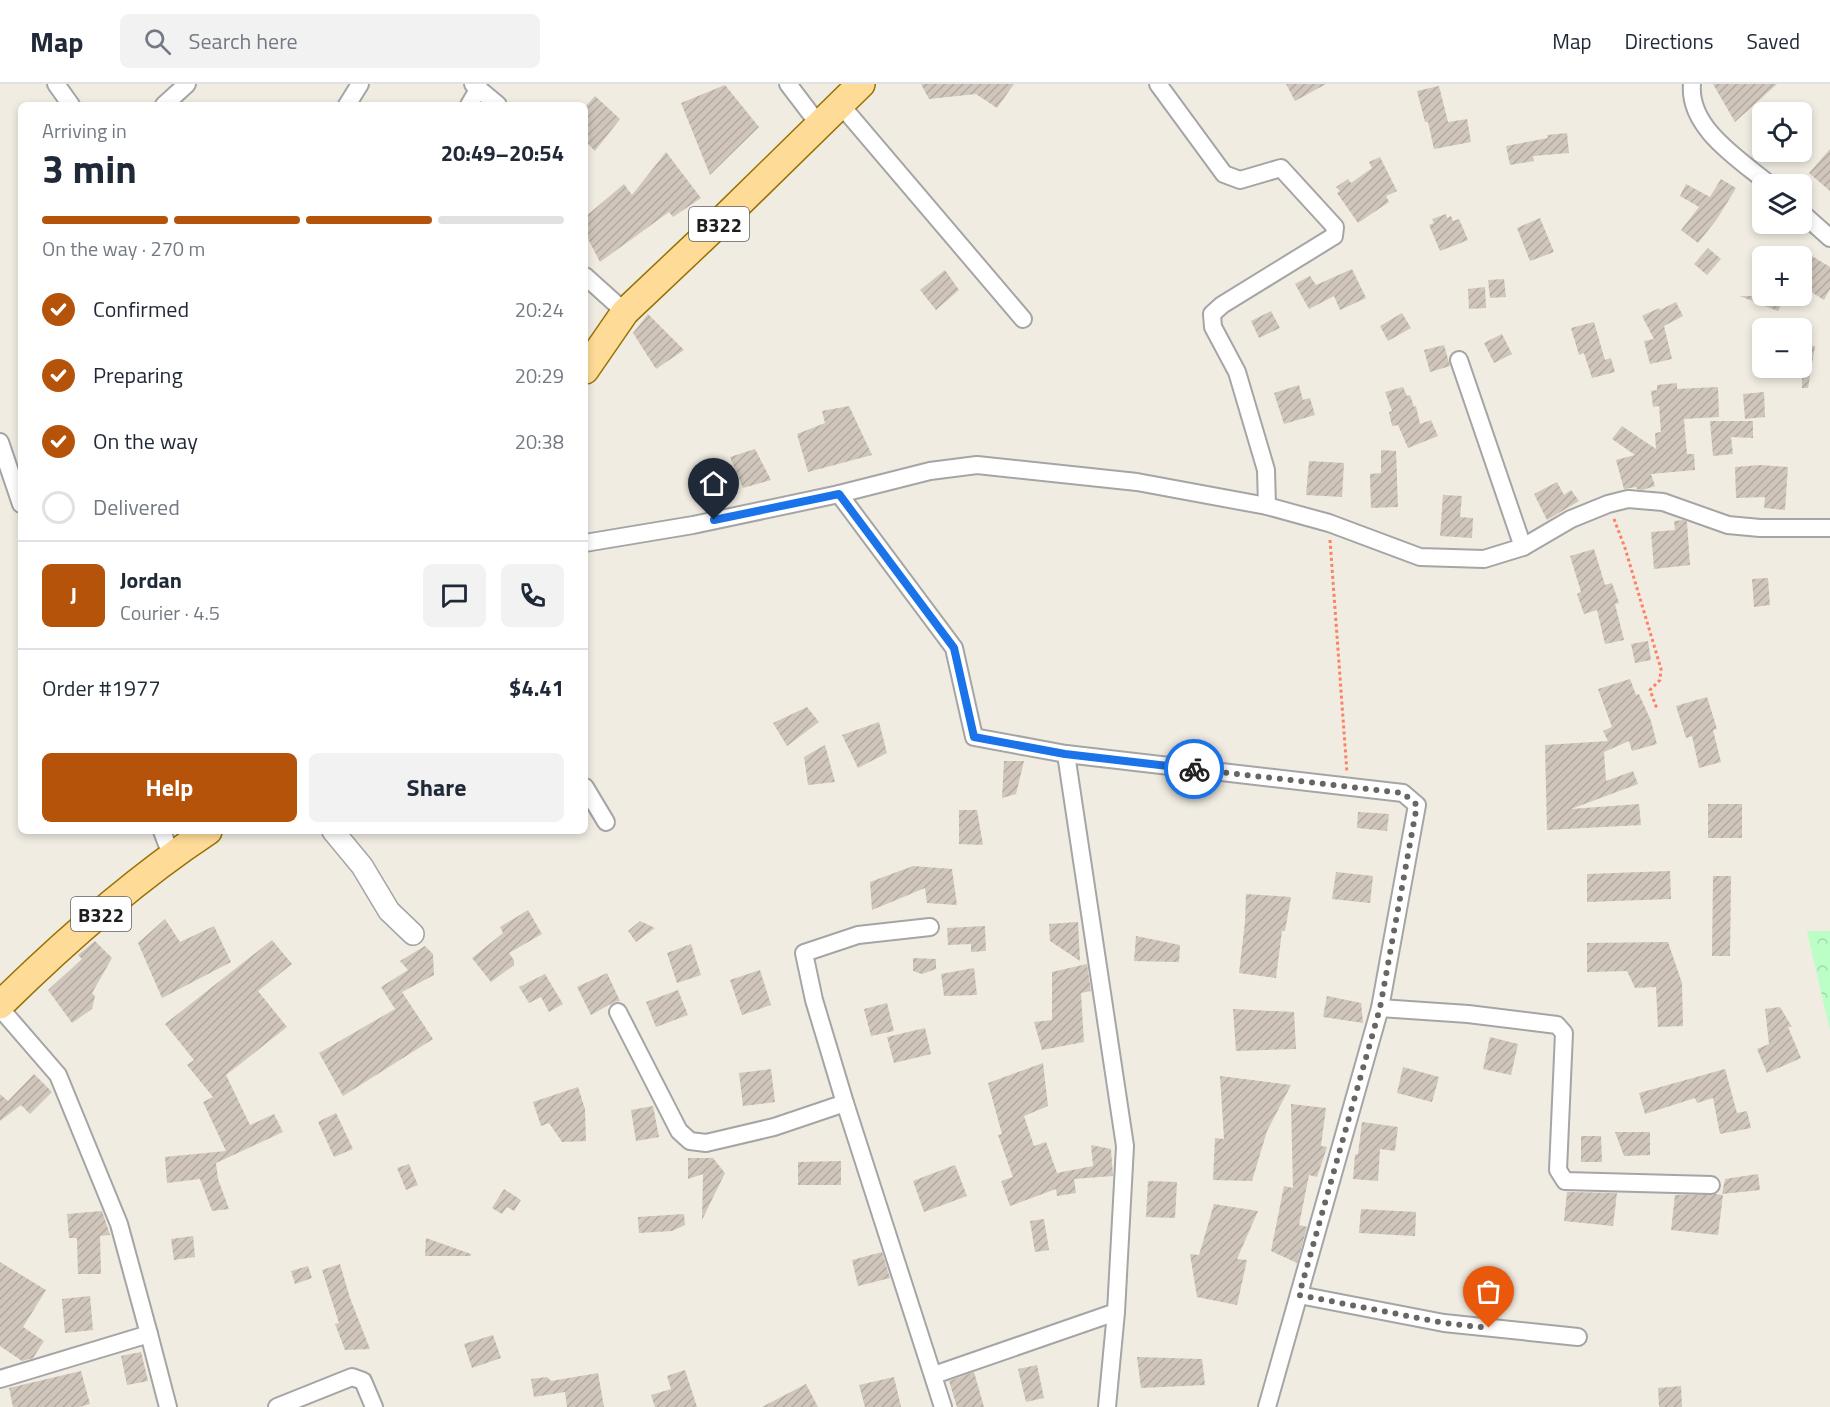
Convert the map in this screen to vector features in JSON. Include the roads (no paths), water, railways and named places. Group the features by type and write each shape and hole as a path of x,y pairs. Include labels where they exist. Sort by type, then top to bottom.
{"main road":[{"name":"B322","path":"588,366 625,312 861,84"},
{"name":"B322","path":"0,1006 166,843 198,834"}],"street":[{"path":"56,84 68,102"},
{"path":"167,102 187,84"},
{"path":"349,102 360,84"},
{"path":"788,84 820,126"},
{"path":"1158,84 1224,174 1240,180 1281,168 1335,226 1334,236 1222,305 1212,314 1213,327 1237,372 1266,470 1267,506"},
{"path":"1692,84 1691,97 1708,131 1757,174"},
{"path":"470,102 476,86 495,102"},
{"path":"840,104 1023,318"},
{"path":"1812,222 1830,238"},
{"path":"588,279 625,312"},
{"path":"1459,360 1523,547"},
{"path":"0,442 18,495"},
{"path":"588,542 693,525 839,494 930,471 977,465 1137,482 1267,506 1329,523 1420,557 1484,559 1523,547 1571,519 1608,504 1628,499 1663,502 1728,525 1760,528 1830,528"},
{"path":"839,494 954,648 974,737 1065,754 1403,793 1417,805 1380,1008 1267,1407"},
{"path":"1065,754 1125,1146 1116,1312 1107,1407"},
{"path":"588,793 606,822"},
{"path":"335,834 362,866 389,911 413,934"},
{"path":"930,927 858,935 804,953 814,1000 845,1103 944,1407"},
{"path":"0,1006 58,1075 119,1224 168,1407"},
{"path":"1380,1008 1468,1014 1557,1025 1564,1033 1558,1170 1565,1181 1711,1185"},
{"path":"618,1012 679,1131 690,1141 706,1143 774,1127 845,1103"},
{"path":"1299,1295 1444,1323 1578,1336"},
{"path":"934,1375 1116,1312"},
{"path":"0,1379 149,1334"},
{"path":"277,1407 352,1377 363,1381 374,1407"}]}
